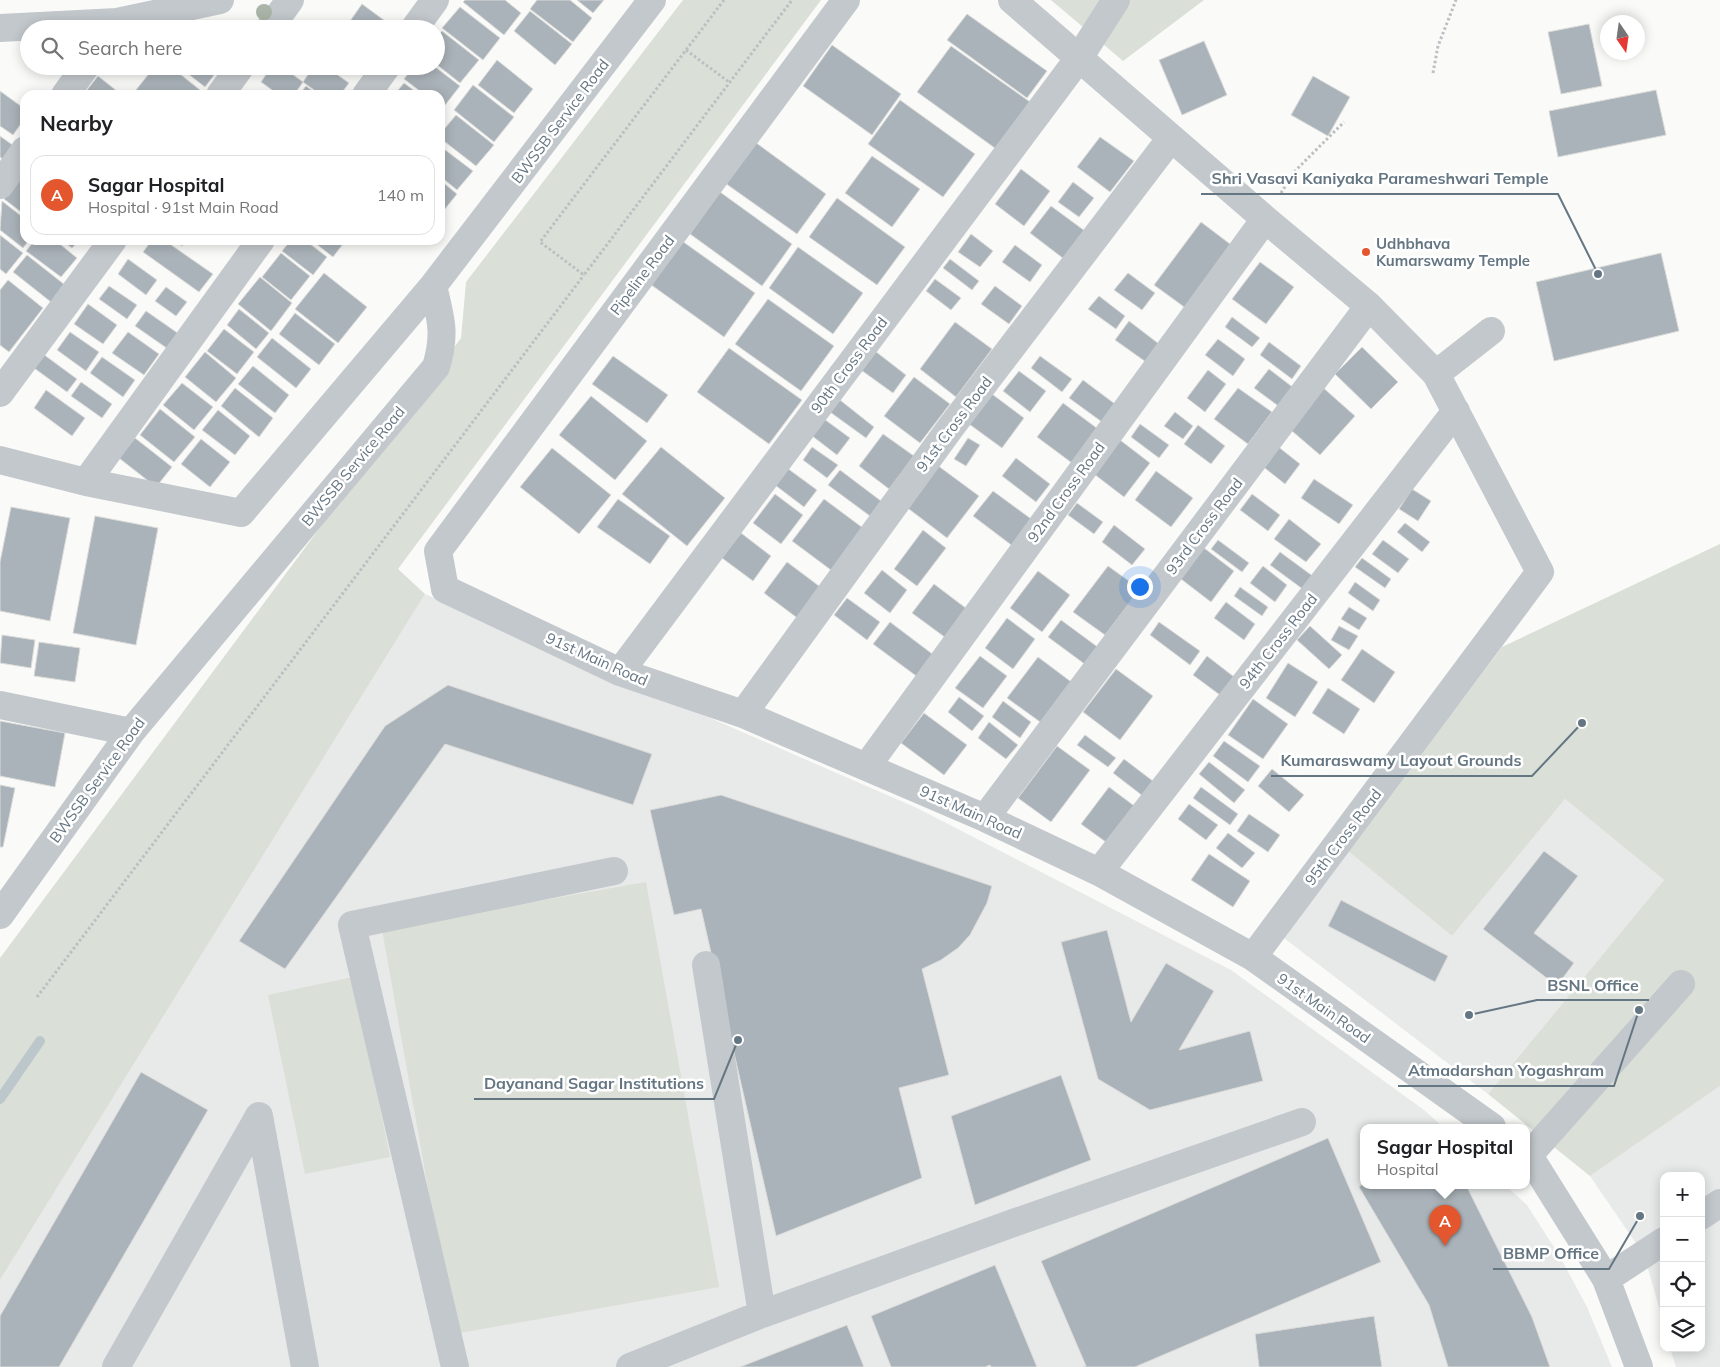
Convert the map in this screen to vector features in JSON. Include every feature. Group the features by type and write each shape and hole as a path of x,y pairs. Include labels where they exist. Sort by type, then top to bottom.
{"street":[{"path":"85,20 117,17 220,0"},
{"path":"276,20 290,0"},
{"path":"421,20 435,0"},
{"name":"BWSSB Service Road","path":"0,915 10,885 130,732 436,367 442,344 442,320 433,286 652,0"},
{"name":"Pipeline Road","path":"438,550 846,0"},
{"path":"1012,0 1170,138 1369,306 1436,374 1456,411"},
{"name":"90th Cross Road","path":"620,672 1079,58 1116,0"},
{"path":"0,28 20,26"},
{"path":"69,90 79,75"},
{"path":"224,90 234,75"},
{"path":"370,90 380,75"},
{"name":"91st Cross Road","path":"743,714 951,428 1170,138"},
{"path":"0,185 20,157"},
{"name":"92nd Cross Road","path":"867,766 1265,219"},
{"path":"0,393 109,245"},
{"path":"86,482 257,245"},
{"path":"0,460 86,482 241,513 433,286"},
{"name":"93rd Cross Road","path":"985,818 1369,306"},
{"path":"1436,374 1491,331"},
{"name":"95th Cross Road","path":"1253,957 1540,572 1456,411"},
{"name":"94th Cross Road","path":"1100,872 1456,411"},
{"name":"91st Main Road","path":"438,550 445,588 620,672 743,714 985,818 1100,872 1253,957 1488,1124"},
{"path":"0,705 130,732"},
{"path":"455,1367 352,925 614,871"},
{"path":"706,965 762,1314"},
{"path":"1530,1150 1682,984"},
{"path":"116,1367 259,1116 305,1367"},
{"path":"630,1367 762,1314 1016,1222 1302,1122"},
{"path":"1530,1155 1606,1279 1639,1367"},
{"path":"1705,1213 1720,1203"},
{"path":"1606,1279 1660,1244"}],"path":[{"path":"584,275 540,242 724,0"},
{"path":"37,997 792,0"},
{"path":"1433,73 1438,46 1456,0"},
{"path":"686,50 730,82"},
{"path":"1265,219 1294,172 1344,122"}],"shaded area":[{"path":"683,0 821,0 398,569 425,594 0,1280 0,958 461,338 466,282"},
{"path":"1051,0 1204,0 1123,61"},
{"path":"1720,544 1720,1086 1590,1176 1530,1128 1530,1124 1525,1124 1488,1094 1664,880 1565,799 1452,936 1348,851 1502,647"},
{"path":"425,594 917,808 1231,970 1424,1110 1440,1124 1360,1124 1360,1189 1509,1189 1527,1205 1559,1255 1587,1307 1612,1367 0,1367 0,1280"},
{"path":"1565,799 1664,880 1488,1094 1280,935 1348,851 1452,936"},
{"path":"646,882 719,1287 454,1334 382,929"},
{"path":"353,977 390,1157 305,1174 268,995"},
{"path":"1720,1086 1720,1367 1676,1367 1671,1352 1705,1352 1705,1172 1660,1172 1660,1310 1644,1255 1590,1176"}],"building":[{"path":"465,0 505,0 521,13 504,35 463,2"},
{"path":"537,0 570,0 592,18 573,42 530,9"},
{"path":"577,0 604,0 593,13"},
{"path":"362,4 384,20 351,20"},
{"path":"460,7 500,38 483,60 445,30 445,24"},
{"path":"530,11 572,44 555,65 514,31"},
{"path":"967,14 1047,71 1027,98 947,40"},
{"path":"1589,24 1602,86 1561,94 1548,32"},
{"path":"445,33 479,60 460,83 445,71"},
{"path":"1204,41 1227,95 1182,115 1159,60"},
{"path":"832,45 901,94 872,135 803,86"},
{"path":"951,46 1033,104 999,151 917,92"},
{"path":"497,60 533,89 514,113 478,85"},
{"path":"445,74 460,86 445,105 445,90 418,90 404,79 407,75"},
{"path":"148,75 181,75 200,90 136,90"},
{"path":"190,75 214,75 205,87"},
{"path":"266,75 293,75 303,82 297,90 272,90 261,82"},
{"path":"308,75 338,75 349,83 344,90 314,90 303,82"},
{"path":"98,76 116,90 87,90"},
{"path":"1313,76 1350,97 1328,136 1291,115"},
{"path":"404,83 413,90 398,90"},
{"path":"473,85 514,117 494,142 454,110"},
{"path":"306,86 311,90 303,90"},
{"path":"1656,90 1666,135 1558,157 1549,111"},
{"path":"0,91 20,105 20,125 13,135 0,126"},
{"path":"900,100 975,154 943,197 868,144"},
{"path":"456,115 494,145 476,166 445,142 445,128"},
{"path":"0,136 14,146 4,160 0,157"},
{"path":"1100,137 1134,161 1110,192 1077,167"},
{"path":"755,142 826,194 797,234 725,183"},
{"path":"445,150 473,171 457,190 445,180"},
{"path":"872,156 920,189 892,227 845,193"},
{"path":"1021,169 1050,191 1024,226 995,204"},
{"path":"20,179 20,211 4,199"},
{"path":"1073,182 1094,198 1079,217 1058,202"},
{"path":"445,184 457,194 445,209"},
{"path":"720,192 792,244 762,286 690,234"},
{"path":"837,198 905,247 877,285 809,237"},
{"path":"2,201 20,215 20,245 25,245 23,248 0,230"},
{"path":"1051,206 1089,234 1068,262 1030,233"},
{"path":"1201,222 1234,247 1187,309 1154,285"},
{"path":"971,234 993,251 980,267 958,252"},
{"path":"0,235 23,253 6,274 0,269"},
{"path":"682,241 755,293 724,337 650,284"},
{"path":"31,245 61,245 77,258 61,277 26,251"},
{"path":"148,245 171,245 213,274 199,292 143,252"},
{"path":"287,245 311,245 327,257 313,275 282,251"},
{"path":"317,245 342,245 333,257"},
{"path":"1015,245 1042,265 1030,282 1002,262"},
{"path":"798,247 863,293 833,334 769,288"},
{"path":"281,253 310,276 291,300 262,277"},
{"path":"1661,253 1679,331 1554,361 1536,282"},
{"path":"27,255 65,285 51,302 13,272"},
{"path":"128,259 157,280 146,295 118,274"},
{"path":"950,259 979,281 972,290 943,268"},
{"path":"1260,262 1294,287 1266,324 1232,299"},
{"path":"324,273 367,307 338,343 295,309"},
{"path":"1128,273 1155,293 1142,310 1114,290"},
{"path":"260,277 292,303 271,331 238,304"},
{"path":"935,279 961,298 951,310 926,291"},
{"path":"8,280 43,308 9,352 0,345 0,290"},
{"path":"109,286 137,305 127,319 99,299"},
{"path":"995,286 1022,306 1009,324 981,304"},
{"path":"166,287 187,302 176,316 155,301"},
{"path":"1099,296 1125,316 1116,329 1088,309"},
{"path":"768,299 834,346 801,391 735,344"},
{"path":"88,304 117,325 103,344 74,324"},
{"path":"239,309 269,333 256,349 227,325"},
{"path":"146,311 179,334 168,349 135,326"},
{"path":"295,313 335,344 319,365 279,334"},
{"path":"1232,317 1260,338 1252,347 1225,327"},
{"path":"1129,321 1159,344 1146,362 1115,340"},
{"path":"955,322 992,349 956,397 920,369"},
{"path":"224,329 254,352 237,374 207,351"},
{"path":"70,332 99,352 86,371 57,350"},
{"path":"128,332 159,354 144,375 112,353"},
{"path":"272,338 311,369 296,388 257,357"},
{"path":"1218,339 1245,359 1233,376 1205,355"},
{"path":"1269,342 1301,366 1292,379 1260,355"},
{"path":"1362,347 1398,382 1371,409 1335,374"},
{"path":"729,348 802,400 769,444 697,392"},
{"path":"875,351 906,375 893,393 861,370"},
{"path":"205,352 236,378 216,402 185,377"},
{"path":"43,354 77,379 67,392 34,368"},
{"path":"613,356 668,395 647,423 592,384"},
{"path":"1040,356 1072,379 1062,392 1031,368"},
{"path":"102,357 135,380 123,397 90,373"},
{"path":"253,366 289,395 275,413 238,384"},
{"path":"1269,369 1295,389 1281,408 1254,388"},
{"path":"1208,370 1226,384 1205,412 1187,398"},
{"path":"1019,371 1046,391 1030,412 1003,391"},
{"path":"914,377 950,404 920,443 884,416"},
{"path":"1083,380 1115,404 1102,422 1069,398"},
{"path":"81,382 112,404 102,418 71,396"},
{"path":"182,383 213,407 194,430 163,405"},
{"path":"1320,385 1355,416 1320,455 1285,425"},
{"path":"235,388 273,418 259,437 221,406"},
{"path":"1238,388 1272,412 1248,444 1214,419"},
{"path":"46,390 85,418 72,436 34,408"},
{"path":"992,394 1024,418 1002,448 969,424"},
{"path":"591,396 647,441 615,480 559,435"},
{"path":"840,400 874,427 866,438 830,412"},
{"path":"1063,403 1098,429 1072,463 1037,437"},
{"path":"160,409 195,437 174,462 140,435"},
{"path":"218,410 250,436 235,455 202,430"},
{"path":"1175,412 1193,426 1183,439 1164,426"},
{"path":"820,416 850,438 837,455 807,432"},
{"path":"1140,424 1169,445 1159,458 1131,437"},
{"path":"1198,425 1225,446 1211,464 1184,444"},
{"path":"883,434 914,456 889,489 859,466"},
{"path":"135,438 172,467 156,487 119,458"},
{"path":"968,438 980,445 966,466 954,459"},
{"path":"201,439 230,462 210,487 181,464"},
{"path":"1120,440 1150,463 1124,497 1094,474"},
{"path":"1276,445 1300,464 1285,484 1261,465"},
{"path":"661,447 725,498 687,546 622,494"},
{"path":"812,447 838,465 827,478 803,460"},
{"path":"552,448 611,495 579,534 520,487"},
{"path":"1016,458 1050,484 1036,502 1002,476"},
{"path":"937,465 979,496 947,538 905,506"},
{"path":"787,468 817,490 804,507 775,485"},
{"path":"840,470 881,501 870,516 828,485"},
{"path":"1156,471 1193,498 1171,527 1135,500"},
{"path":"1314,479 1353,505 1339,524 1301,498"},
{"path":"1412,489 1431,501 1418,521 1399,509"},
{"path":"993,491 1034,521 1014,547 973,516"},
{"path":"775,494 803,515 781,544 753,523"},
{"path":"1252,494 1280,515 1268,531 1240,510"},
{"path":"618,499 670,536 650,564 597,527"},
{"path":"824,499 867,531 835,573 792,541"},
{"path":"1077,503 1103,522 1094,534 1068,515"},
{"path":"11,507 70,518 50,621 0,611 0,562"},
{"path":"95,516 158,528 136,645 73,633"},
{"path":"1289,519 1321,544 1306,562 1274,539"},
{"path":"1405,523 1430,542 1422,552 1397,532"},
{"path":"1114,525 1145,549 1132,565 1102,542"},
{"path":"923,530 946,548 917,586 894,569"},
{"path":"741,533 771,556 753,581 722,558"},
{"path":"1218,540 1249,563 1242,572 1211,549"},
{"path":"1383,540 1409,559 1398,573 1372,554"},
{"path":"1204,548 1234,571 1211,602 1181,579"},
{"path":"1280,552 1314,577 1304,590 1270,565"},
{"path":"1362,558 1391,579 1385,588 1355,567"},
{"path":"787,562 823,589 800,620 764,593"},
{"path":"1108,566 1140,589 1105,635 1073,612"},
{"path":"1263,566 1287,585 1275,602 1250,583"},
{"path":"882,570 907,590 890,613 864,593"},
{"path":"1038,571 1070,595 1042,632 1010,608"},
{"path":"1355,582 1380,600 1373,611 1348,593"},
{"path":"934,584 967,609 946,638 912,613"},
{"path":"1240,587 1268,607 1262,616 1234,596"},
{"path":"847,598 880,622 867,640 834,615"},
{"path":"1226,602 1255,624 1244,640 1214,618"},
{"path":"1349,607 1367,618 1359,630 1341,619"},
{"path":"1007,618 1035,639 1013,669 985,648"},
{"path":"1061,620 1099,648 1086,665 1048,637"},
{"path":"890,622 935,656 919,678 873,644"},
{"path":"1159,622 1200,651 1190,665 1150,635"},
{"path":"1310,626 1342,655 1329,669 1297,640"},
{"path":"1339,626 1358,636 1349,650 1331,640"},
{"path":"2,635 35,640 31,668 0,663"},
{"path":"39,642 80,648 75,682 34,676"},
{"path":"1362,649 1395,672 1374,703 1341,680"},
{"path":"980,656 1007,676 983,708 955,688"},
{"path":"1207,656 1238,680 1224,698 1193,675"},
{"path":"1038,657 1074,684 1043,724 1007,698"},
{"path":"1288,663 1318,682 1295,717 1266,698"},
{"path":"1116,669 1153,696 1120,740 1083,712"},
{"path":"448,685 652,754 633,805 445,744 285,969 239,941 385,726"},
{"path":"1328,688 1360,709 1344,734 1312,713"},
{"path":"959,697 984,716 972,731 948,712"},
{"path":"1253,699 1288,724 1263,759 1228,735"},
{"path":"1003,701 1031,722 1020,738 992,717"},
{"path":"924,713 967,745 944,775 901,743"},
{"path":"0,721 65,733 55,787 0,776"},
{"path":"989,722 1018,745 1006,759 978,738"},
{"path":"1085,735 1116,758 1108,767 1077,745"},
{"path":"1224,741 1260,766 1248,782 1213,756"},
{"path":"1057,746 1090,770 1051,822 1018,798"},
{"path":"1124,759 1162,788 1152,803 1113,773"},
{"path":"1209,762 1245,790 1234,803 1199,774"},
{"path":"1272,769 1304,795 1289,812 1258,786"},
{"path":"0,785 15,788 3,847 0,847"},
{"path":"1109,787 1137,808 1110,845 1081,824"},
{"path":"1201,787 1238,814 1230,825 1193,798"},
{"path":"721,795 992,886 987,903 970,935 958,948 941,960 922,969 949,1075 899,1088 922,1178 776,1236 701,909 674,915 650,810"},
{"path":"1189,804 1218,825 1206,840 1178,819"},
{"path":"1249,814 1280,835 1268,852 1237,831"},
{"path":"1228,833 1255,853 1242,868 1216,848"},
{"path":"1544,851 1578,876 1534,933 1574,963 1557,986 1483,929"},
{"path":"1209,854 1250,881 1233,907 1191,880"},
{"path":"1341,900 1448,956 1435,982 1328,926"},
{"path":"1107,930 1131,1022 1166,963 1214,991 1179,1050 1250,1031 1263,1081 1150,1110 1098,1079 1061,942"},
{"path":"141,1072 208,1110 59,1367 0,1367 0,1316"},
{"path":"1061,1075 1091,1160 975,1205 951,1116"},
{"path":"1328,1138 1381,1262 1135,1367 1083,1367 1086,1366 1041,1261"},
{"path":"1360,1189 1468,1189 1532,1317 1550,1367 1448,1367 1429,1305"},
{"path":"995,1265 1037,1367 991,1367 990,1365 985,1367 891,1367 871,1316"},
{"path":"1374,1316 1382,1367 1259,1367 1255,1334"},
{"path":"847,1325 864,1367 740,1367"}],"waterway":[{"path":"0,1099 40,1041"}],"place":[{"name":"Udhbhava Kumarswamy Temple","path":"1366,252"},
{"name":"Shri Vasavi Kaniyaka Parameshwari Temple","path":"1598,274"},
{"name":"Kumaraswamy Layout Grounds","path":"1582,723"},
{"name":"Atmadarshan Yogashram","path":"1639,1010"},
{"name":"BSNL Office","path":"1469,1015"},
{"name":"Dayanand Sagar Institutions","path":"738,1040"},
{"name":"BBMP Office","path":"1640,1216"},
{"name":"Sagar Hospital","path":"1445,1246"}]}
